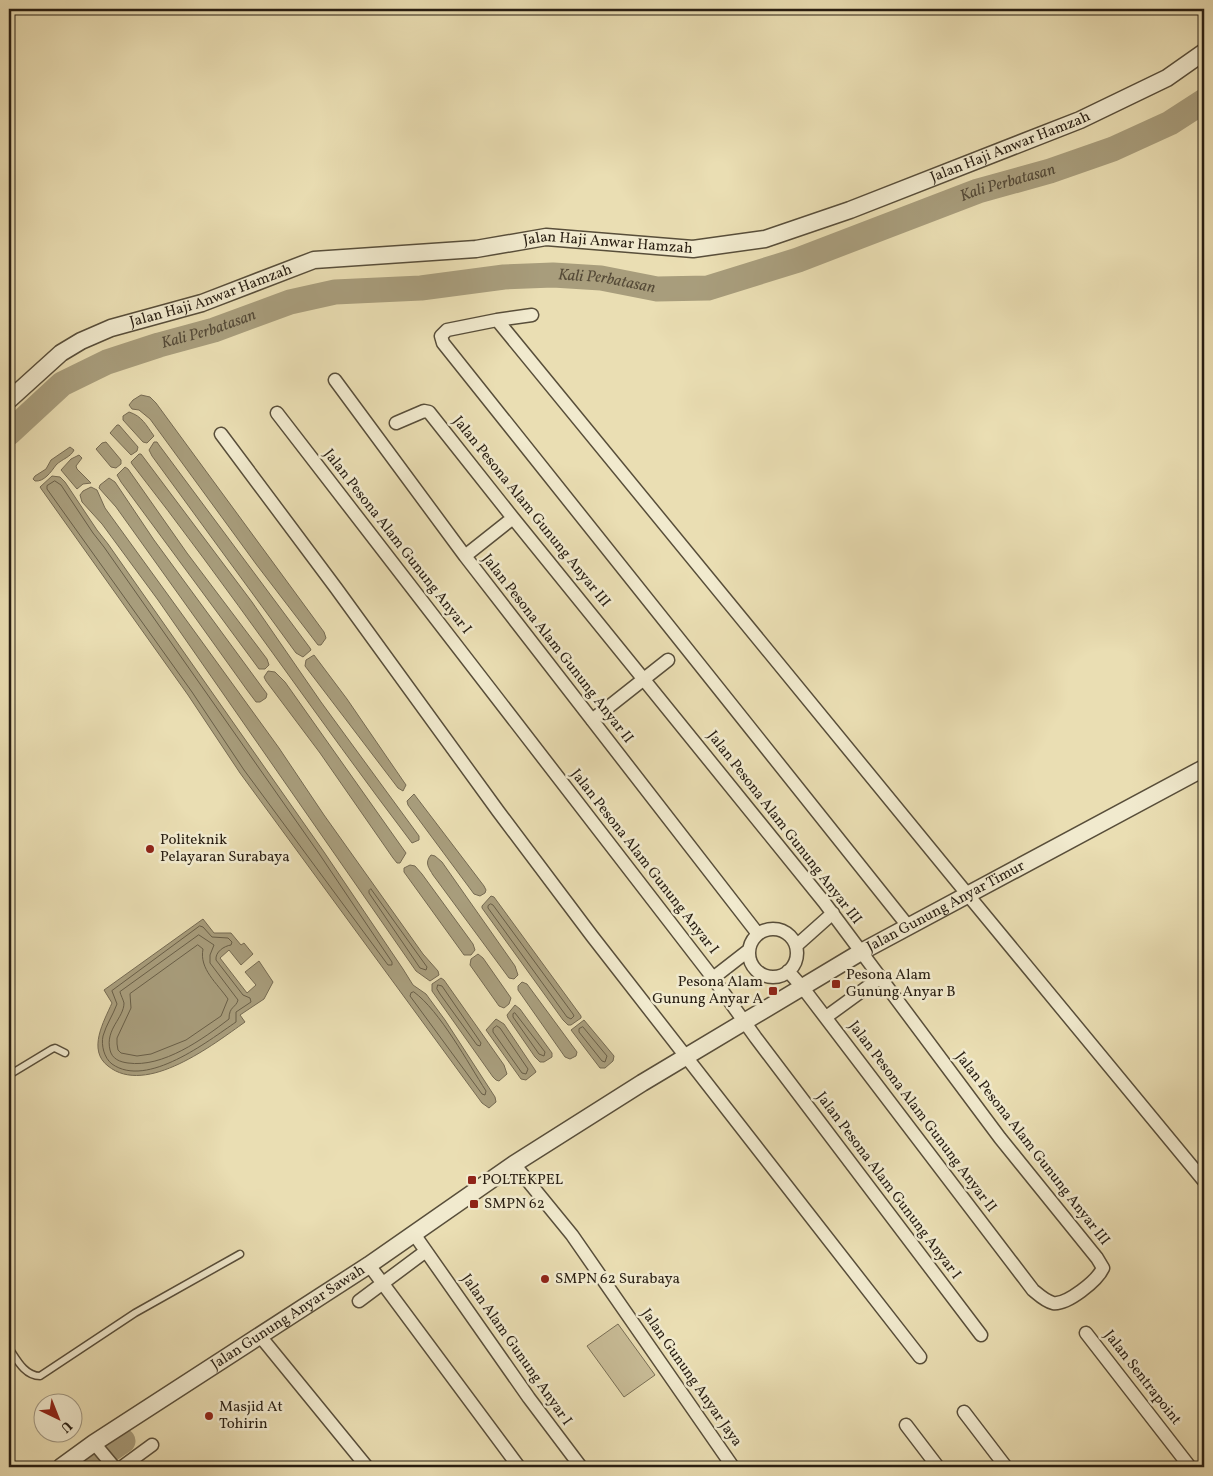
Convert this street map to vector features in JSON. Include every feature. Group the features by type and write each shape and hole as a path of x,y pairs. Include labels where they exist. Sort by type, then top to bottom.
{"street":[{"name":"Jalan Haji Anwar Hamzah","path":"9,400 61,353 80,341 111,328 202,303 314,260 476,249 546,237 693,249 765,239 850,210 1080,120 1167,78 1204,52"},
{"path":"532,315 446,330 441,336 443,342 908,926"},
{"path":"497,320 1204,1181"},
{"name":"Jalan Pesona Alam Gunung Anyar II","path":"335,380 465,556 758,934"},
{"name":"Jalan Pesona Alam Gunung Anyar III","path":"396,423 424,411 429,412 833,913 1000,1138 1103,1268 1099,1277 1068,1300 1058,1303 1050,1302 1029,1285"},
{"name":"Jalan Pesona Alam Gunung Anyar I","path":"277,413 713,978 744,1023 981,1335"},
{"path":"220,434 336,588 498,811 685,1057 920,1357"},
{"path":"465,556 513,518"},
{"path":"592,720 668,660"},
{"name":"Jalan Gunung Anyar Timur","path":"514,1164 642,1083 861,952 1204,768"},
{"path":"796,946 833,913"},
{"path":"776,929 785,932 792,938 796,946 797,955 794,964 788,971 780,976 771,976 762,974 755,968 750,960 750,950 752,941 758,934 776,929"},
{"path":"713,978 750,950"},
{"name":"Jalan Pesona Alam Gunung Anyar II","path":"788,971 826,1017 1029,1285"},
{"path":"826,1017 882,978"},
{"name":"Jalan Gunung Anyar Sawah","path":"60,1467 96,1446 369,1265 514,1164"},
{"name":"Jalan Gunung Anyar Jaya","path":"514,1164 572,1235 733,1467"},
{"name":"Jalan Alam Gunung Anyar I","path":"414,1234 580,1467"},
{"path":"359,1300 426,1251"},
{"path":"369,1265 381,1284 519,1467"},
{"name":"Jalan Sentrapoint","path":"1086,1332 1190,1467"},
{"path":"260,1336 367,1467"},
{"path":"964,1412 1006,1467"},
{"path":"906,1425 938,1467"},
{"path":"122,1467 152,1445"},
{"path":"96,1446 114,1467"}],"lane":[{"path":"9,1075 52,1049 55,1048 65,1053"},
{"path":"9,1348 22,1368 34,1376 40,1376 136,1313 240,1254"}],"shaded area":[{"path":"618,1324 655,1375 624,1397 587,1346"}],"water":[{"path":"141,395 150,397 156,403 324,632 326,638 321,645 318,645 256,564 150,419 139,410 132,409 129,405"},
{"path":"129,412 141,418 154,436 147,443 143,442 123,420 123,416"},
{"path":"117,425 138,447 137,451 131,455 110,433"},
{"path":"106,442 121,460 121,464 116,468 111,467 96,449"},
{"path":"154,442 157,442 310,648 311,650 303,657 296,653 152,456 149,450"},
{"path":"70,447 74,450 73,452 56,465 47,476 38,481 33,479 46,469 51,460"},
{"path":"141,454 252,602 321,702 419,836 419,840 412,843 132,464 131,462"},
{"path":"79,455 82,458 76,466 77,469 91,483 83,484 77,489 61,470 71,459"},
{"path":"125,467 267,659 269,665 265,669 259,669 121,482 117,475"},
{"path":"52,476 60,477 65,482 324,852 413,985 426,994 445,1020 495,1097 496,1102 489,1108 482,1103 240,773 188,695 42,490 40,487"},
{"path":"109,478 115,482 154,540 267,694 266,698 256,702 116,507 99,488"},
{"path":"91,487 97,490 105,508 279,748 324,815 423,954 438,971 439,975 430,981 416,971 158,600 102,524 82,502 80,495"},
{"path":"314,655 347,699 406,785 403,791 398,788 305,666 306,660"},
{"path":"268,671 275,672 285,682 406,853 400,863 397,863 393,858 320,753 266,681 264,677"},
{"path":"414,794 484,886 485,893 480,896 474,894 408,805 407,801"},
{"path":"431,855 442,862 515,966 518,975 514,979 509,978 433,875 428,863"},
{"path":"410,865 415,866 422,874 473,944 475,950 471,955 464,955 404,872 404,868"},
{"path":"491,896 494,897 581,1016 571,1025 568,1025 563,1020 482,908"},
{"path":"203,919 214,933 231,933 241,945 244,943 253,954 241,965 229,950 220,958 247,993 256,985 245,972 259,961 273,982 264,999 240,1015 245,1022 216,1043 179,1064 160,1072 141,1075 124,1074 108,1066 102,1059 98,1044 99,1035 112,1003 104,990"},
{"path":"478,954 483,958 511,998 509,1004 504,1008 499,1006 470,965 471,959"},
{"path":"441,978 504,1065 507,1074 499,1081 493,1077 432,991 432,984"},
{"path":"522,982 527,984 577,1052 576,1056 570,1059 565,1057 518,990 518,986"},
{"path":"515,1005 520,1009 552,1053 552,1057 544,1062 540,1062 535,1057 508,1018 507,1015"},
{"path":"496,1019 504,1024 536,1072 526,1080 521,1079 486,1030"},
{"path":"584,1020 614,1056 613,1061 605,1068 600,1068 571,1030"}],"waterway":[{"name":"Kali Perbatasan","path":"9,433 62,384 107,362 214,330 290,302 335,292 421,288 504,277 553,275 601,278 657,289 708,288 798,260 978,191 1050,171 1113,149 1170,123 1204,101"},
{"path":"85,1467 123,1441"}],"place":[{"name":"Politeknik Pelayaran Surabaya","path":"150,849"},
{"name":"Pesona Alam Gunung Anyar B","path":"836,984"},
{"name":"Pesona Alam Gunung Anyar A","path":"773,991"},
{"name":"POLTEKPEL","path":"472,1180"},
{"name":"SMPN 62","path":"474,1204"},
{"name":"SMPN 62 Surabaya","path":"545,1279"},
{"name":"Masjid At Tohirin","path":"209,1416"}]}
